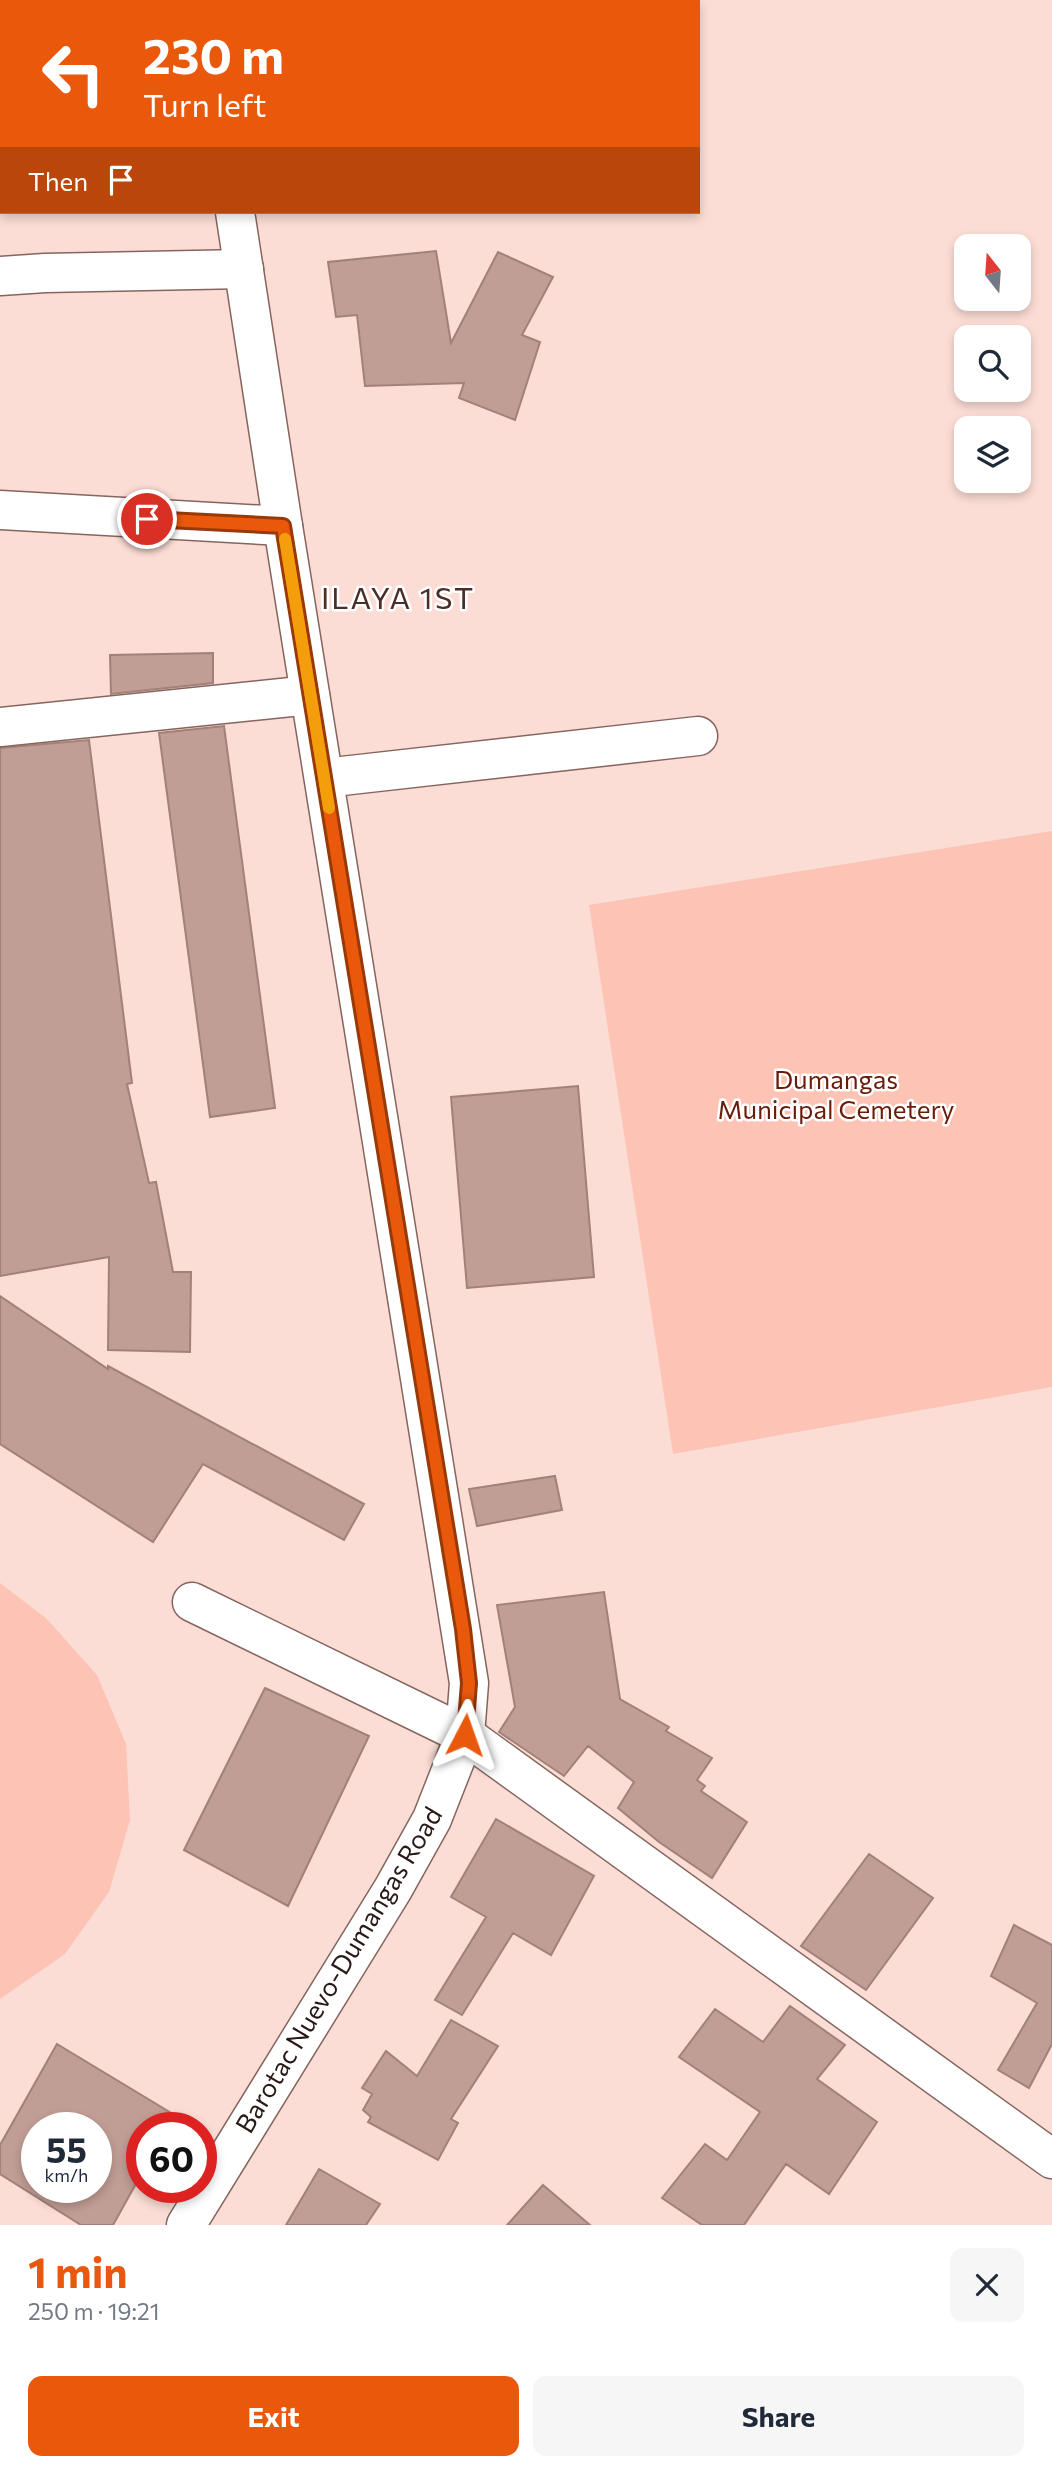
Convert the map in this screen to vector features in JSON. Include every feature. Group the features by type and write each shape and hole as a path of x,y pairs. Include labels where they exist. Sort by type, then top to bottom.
{"main road":[{"name":"Barotac Nuevo-Dumangas Road","path":"186,2225 406,1866 432,1819 465,1735 469,1683 463,1629 310,695 235,214"},
{"path":"0,276 244,269"},
{"path":"0,510 283,526"},
{"path":"0,726 310,695"},
{"path":"324,778 698,736"},
{"path":"192,1602 465,1735 1052,2159"}],"green space":[{"name":"Dumangas Municipal Cemetery","path":"1052,831 1052,1387 673,1454 589,905"},
{"path":"0,1583 47,1619 97,1675 126,1744 130,1820 109,1892 65,1954 0,1999"}],"building":[{"path":"436,251 451,343 498,252 553,277 522,335 540,342 515,420 459,398 464,383 365,386 357,315 336,317 328,262"},
{"path":"213,653 213,683 111,694 110,655"},
{"path":"224,726 275,1108 210,1117 159,733"},
{"path":"89,740 132,1083 127,1084 149,1183 156,1182 173,1272 191,1272 190,1352 108,1350 109,1257 0,1276 0,748"},
{"path":"578,1086 594,1277 467,1288 451,1097"},
{"path":"0,1296 108,1369 108,1366 364,1504 344,1540 203,1464 153,1542 0,1444"},
{"path":"555,1476 562,1510 477,1526 469,1489"},
{"path":"604,1592 620,1699 669,1727 666,1731 712,1758 697,1780 705,1786 701,1791 747,1822 712,1878 659,1842 618,1808 634,1782 588,1746 564,1776 499,1732 515,1707 497,1605"},
{"path":"265,1688 369,1736 288,1906 184,1850"},
{"path":"496,1819 594,1876 551,1955 513,1933 462,2015 435,2000 486,1917 451,1897"},
{"path":"869,1854 933,1898 866,1990 801,1946"},
{"path":"1014,1925 1052,1945 1052,2044 1029,2088 998,2070 1037,2003 991,1976"},
{"path":"790,2006 845,2045 817,2079 877,2122 829,2194 786,2164 744,2225 702,2225 662,2198 705,2144 727,2160 760,2112 679,2057 715,2009 763,2042"},
{"path":"451,2020 498,2046 451,2119 458,2123 438,2160 368,2122 371,2117 363,2110 372,2094 362,2088 386,2051 417,2076"},
{"path":"57,2044 170,2112 126,2112 126,2202 113,2225 81,2225 46,2203 112,2203 112,2112 21,2112 21,2187 0,2174 0,2145"},
{"path":"319,2169 380,2204 366,2225 286,2225"},
{"path":"543,2185 590,2225 507,2225"}],"slow traffic":[{"path":"285,539 329,808"}],"district":[{"name":"ILAYA 1ST","path":"398,599"}],"route":[{"path":"147,519 283,526 463,1629 469,1683 465,1735"}]}
